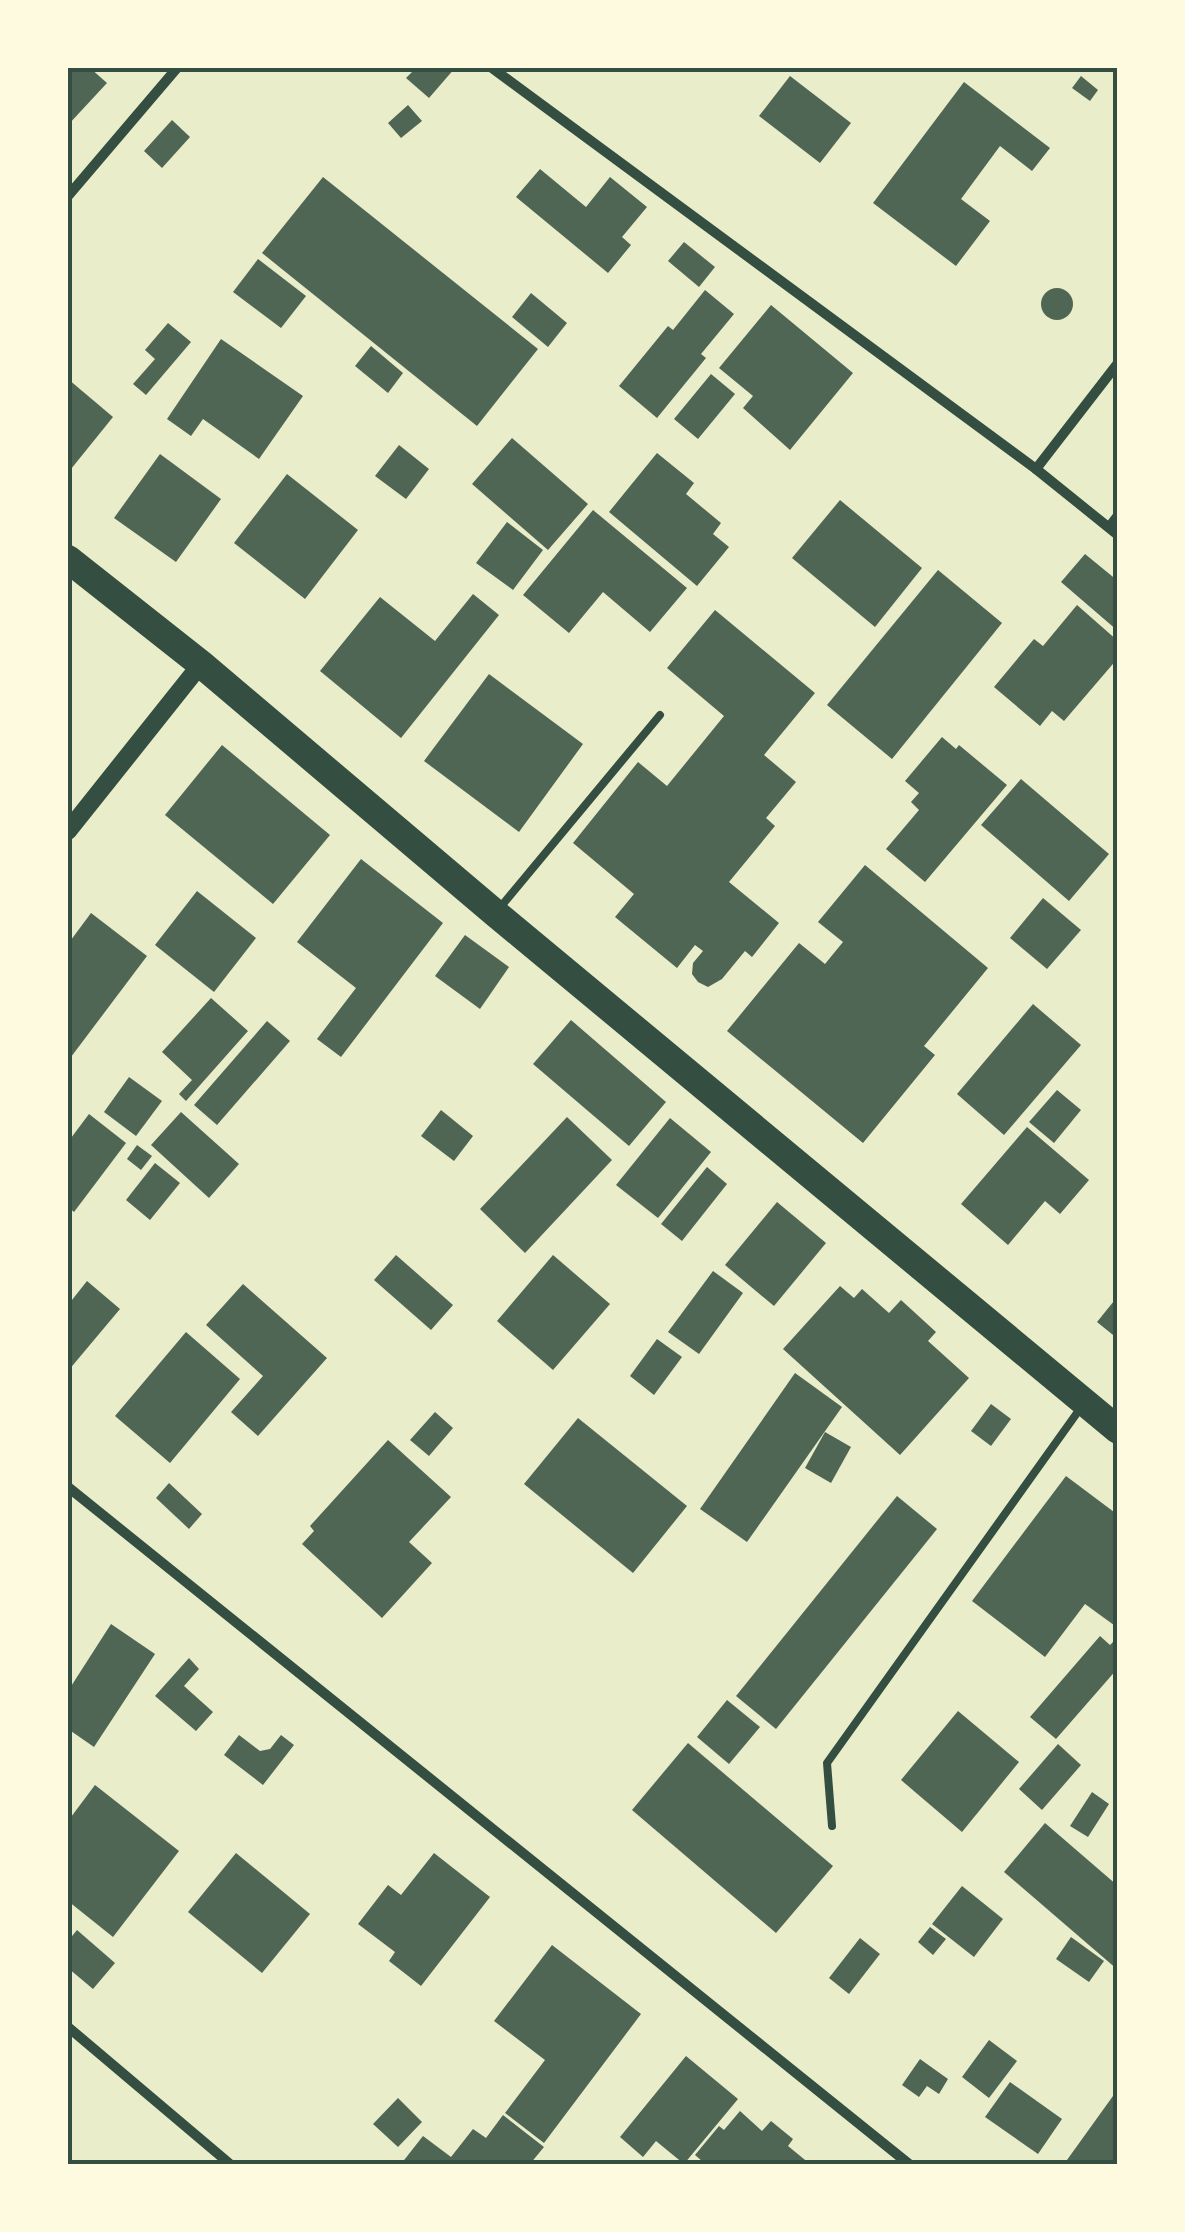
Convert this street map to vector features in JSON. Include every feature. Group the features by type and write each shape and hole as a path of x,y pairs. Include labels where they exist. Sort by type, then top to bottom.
{"highway":[{"path":"68,560 200,664 495,914 1116,1426"}],"street":[{"path":"68,196 177,68"},
{"path":"492,68 1036,468 1118,536"},
{"path":"1036,468 1118,363"},
{"path":"68,831 200,664"},
{"path":"68,1487 909,2164"},
{"path":"68,2027 230,2164"}],"lane":[{"path":"1108,527 1118,514"},
{"path":"495,914 660,715"},
{"path":"832,1826 828,1763 1085,1402"}],"building":[{"path":"68,68 90,68 107,83 68,125"},
{"path":"416,68 455,68 429,98 406,78"},
{"path":"790,76 851,123 820,163 759,116"},
{"path":"1081,76 1098,90 1090,101 1072,88"},
{"path":"964,82 1050,148 1032,171 1000,146 961,199 990,221 956,266 873,203"},
{"path":"408,105 422,121 401,138 388,123"},
{"path":"172,120 190,137 162,168 144,151"},
{"path":"540,169 586,207 610,177 647,207 622,237 631,245 608,273 516,197"},
{"path":"323,177 538,349 477,426 262,253"},
{"path":"684,242 715,267 699,287 668,261"},
{"path":"258,259 306,296 281,328 233,292"},
{"path":"1057,288 1069,292 1073,304 1069,316 1057,320 1045,316 1041,304 1045,292"},
{"path":"705,290 734,314 701,354 706,358 657,418 619,386 668,326 673,330"},
{"path":"531,293 567,323 548,347 512,317"},
{"path":"771,305 853,373 790,450 743,408 753,396 719,368"},
{"path":"168,323 191,342 146,395 133,384 155,359 145,350"},
{"path":"221,339 303,396 259,459 203,419 191,436 167,419"},
{"path":"371,346 403,373 388,393 355,366"},
{"path":"711,374 735,394 698,439 674,419"},
{"path":"68,379 113,417 71,469 68,466"},
{"path":"512,438 588,504 548,550 472,484"},
{"path":"399,445 429,469 406,499 375,476"},
{"path":"657,453 694,483 686,494 721,523 713,534 729,547 697,586 609,512"},
{"path":"160,454 221,499 176,562 114,518"},
{"path":"287,474 358,530 305,599 234,543"},
{"path":"840,500 922,568 875,627 792,558"},
{"path":"593,510 687,588 650,632 603,592 569,633 523,595"},
{"path":"507,522 543,550 513,590 476,563"},
{"path":"1085,554 1118,581 1118,631 1061,582"},
{"path":"938,570 1002,623 892,759 827,705"},
{"path":"473,594 499,615 401,738 320,671 380,597 435,641"},
{"path":"1077,605 1118,641 1118,658 1064,721 1052,711 1040,726 994,687 1034,639 1043,646"},
{"path":"715,610 815,693 764,755 796,782 766,818 775,826 729,882 779,923 752,957 745,951 722,979 708,987 692,974 693,963 703,951 695,945 677,968 615,917 634,894 573,843 638,762 667,786 724,716 667,668"},
{"path":"489,674 583,744 519,832 424,761"},
{"path":"942,737 956,749 959,745 1007,785 925,882 886,849 919,810 911,802 919,793 905,781"},
{"path":"222,745 330,835 273,904 165,815"},
{"path":"1021,779 1109,854 1069,901 981,825"},
{"path":"361,859 443,923 341,1057 317,1039 356,988 297,942"},
{"path":"865,865 988,968 924,1046 935,1055 863,1143 727,1031 799,943 825,964 843,942 818,922"},
{"path":"197,891 256,938 214,992 155,945"},
{"path":"1043,898 1081,930 1047,969 1010,938"},
{"path":"91,913 147,956 68,1061 68,944"},
{"path":"465,935 509,967 480,1009 435,976"},
{"path":"211,998 248,1031 186,1101 179,1094 192,1080 162,1052"},
{"path":"1033,1004 1081,1045 1004,1135 957,1094"},
{"path":"571,1020 666,1102 629,1146 533,1064"},
{"path":"267,1021 290,1041 217,1125 194,1105"},
{"path":"129,1077 162,1101 136,1136 104,1112"},
{"path":"1057,1090 1081,1110 1054,1143 1029,1122"},
{"path":"441,1110 473,1136 454,1161 421,1136"},
{"path":"181,1112 239,1164 209,1198 151,1145"},
{"path":"89,1114 126,1143 74,1212 68,1207 68,1142"},
{"path":"567,1117 612,1160 525,1253 480,1209"},
{"path":"670,1118 711,1152 658,1218 616,1185"},
{"path":"1027,1127 1089,1180 1060,1214 1045,1201 1008,1245 961,1204"},
{"path":"137,1145 152,1156 141,1170 127,1159"},
{"path":"155,1163 180,1183 150,1220 126,1200"},
{"path":"707,1167 727,1184 682,1241 661,1224"},
{"path":"777,1202 826,1243 774,1306 725,1265"},
{"path":"396,1255 453,1305 431,1330 374,1280"},
{"path":"553,1255 610,1304 553,1370 497,1321"},
{"path":"713,1271 743,1293 699,1354 668,1332"},
{"path":"87,1281 120,1309 68,1371 68,1305"},
{"path":"243,1284 327,1358 258,1436 231,1412 263,1376 206,1325"},
{"path":"840,1286 854,1298 862,1289 889,1313 901,1300 936,1332 928,1341 969,1378 900,1455 783,1349"},
{"path":"1118,1296 1118,1339 1097,1322"},
{"path":"186,1332 240,1379 170,1463 115,1416"},
{"path":"657,1339 682,1357 654,1395 630,1376"},
{"path":"795,1373 842,1407 747,1542 700,1509"},
{"path":"991,1404 1011,1419 991,1446 971,1431"},
{"path":"435,1412 453,1428 429,1456 410,1440"},
{"path":"578,1418 687,1506 633,1573 524,1484"},
{"path":"825,1432 851,1447 831,1483 805,1468"},
{"path":"388,1440 451,1497 409,1542 432,1563 382,1618 302,1544 314,1531 310,1526"},
{"path":"1066,1476 1118,1515 1118,1628 1085,1604 1045,1657 972,1601"},
{"path":"169,1483 202,1514 189,1529 156,1498"},
{"path":"897,1496 937,1529 776,1729 736,1696"},
{"path":"111,1624 155,1654 94,1747 68,1729 68,1691"},
{"path":"1100,1636 1110,1645 1118,1637 1118,1668 1056,1739 1030,1717"},
{"path":"189,1658 199,1669 184,1686 213,1712 196,1731 155,1696"},
{"path":"727,1700 760,1727 729,1764 697,1737"},
{"path":"958,1711 1019,1762 962,1832 901,1780"},
{"path":"239,1735 260,1751 270,1749 281,1735 294,1745 263,1785 224,1755"},
{"path":"688,1743 833,1866 776,1933 632,1810"},
{"path":"1058,1744 1081,1765 1042,1810 1019,1789"},
{"path":"95,1785 179,1851 113,1937 68,1901 68,1821"},
{"path":"1092,1792 1109,1804 1088,1837 1070,1826"},
{"path":"1045,1823 1118,1886 1118,1970 1004,1872"},
{"path":"236,1853 310,1914 262,1973 188,1912"},
{"path":"434,1853 490,1897 421,1986 389,1961 395,1952 358,1924 388,1885 401,1895"},
{"path":"962,1886 1003,1919 974,1957 932,1924"},
{"path":"930,1927 946,1939 933,1955 918,1942"},
{"path":"77,1930 115,1963 93,1989 68,1968 68,1941"},
{"path":"1071,1937 1104,1961 1089,1982 1056,1959"},
{"path":"860,1938 880,1954 849,1994 829,1978"},
{"path":"552,1945 641,2014 544,2143 505,2113 545,2060 494,2021"},
{"path":"989,2040 1017,2061 989,2098 962,2077"},
{"path":"686,2056 738,2099 684,2164 656,2141 643,2157 620,2137"},
{"path":"920,2059 948,2079 939,2094 927,2086 919,2097 902,2085"},
{"path":"1010,2082 1062,2119 1038,2154 985,2117"},
{"path":"1118,2089 1118,2164 1074,2164 1067,2160"},
{"path":"398,2098 422,2122 398,2147 373,2124"},
{"path":"740,2111 762,2131 771,2121 793,2139 788,2146 810,2164 699,2164 702,2161 695,2155 719,2126 724,2130"},
{"path":"503,2115 544,2147 530,2164 401,2164 423,2136 451,2157 473,2129 486,2138"}]}
